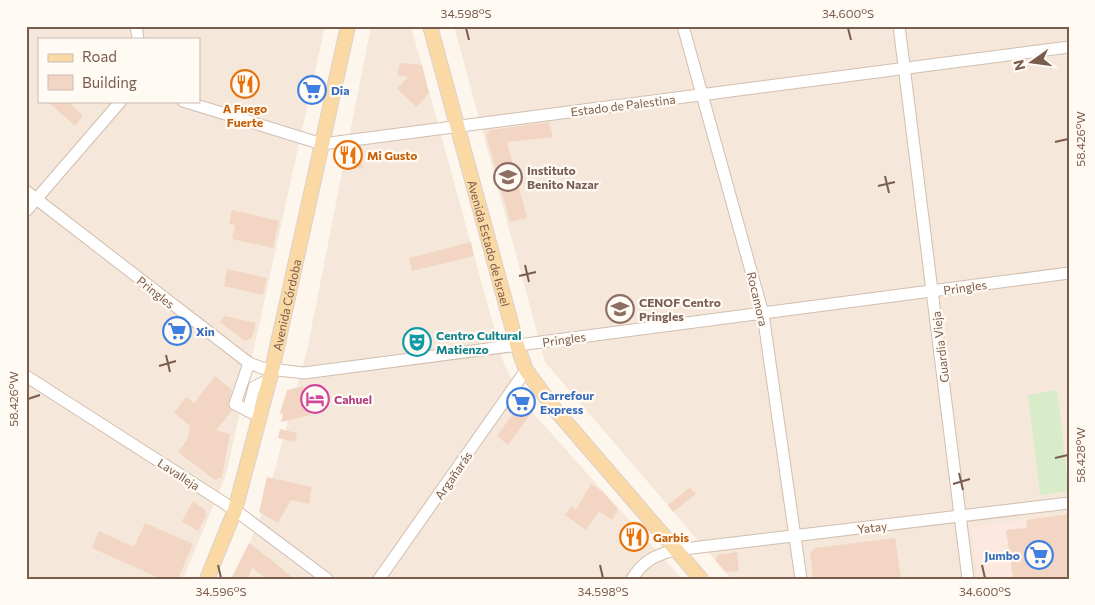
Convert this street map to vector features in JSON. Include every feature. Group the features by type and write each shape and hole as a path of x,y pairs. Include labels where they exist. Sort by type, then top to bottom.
{"main road":[{"name":"Avenida Córdoba","path":"207,579 235,510 254,414 271,374 348,26"},
{"name":"Avenida Estado de Israel","path":"430,26 517,345 526,370 553,407 701,579"}],"street":[{"name":"Rocamora","path":"683,26 763,314 801,579"},
{"name":"Guardia Vieja","path":"899,26 968,579"},
{"name":"Estado de Palestina","path":"186,102 322,144 1069,47"},
{"path":"26,211 120,102"},
{"name":"Pringles","path":"26,191 249,363 271,374 317,371 1069,273"},
{"path":"249,363 235,404 254,414"},
{"name":"Argañarás","path":"379,579 526,370"},
{"name":"Lavalleja","path":"26,376 235,510 327,579"},
{"name":"Yatay","path":"632,579 646,561 655,555 676,550 1069,503"}],"shaded area":[{"path":"26,26 325,26 226,475 183,579 26,579"},
{"path":"371,26 411,26 504,364 525,404 682,579 234,579 264,509 307,350"},
{"path":"454,26 1069,26 1069,579 731,579 545,362"},
{"name":"Jumbo","path":"1069,514 1069,579 978,579 971,527"}],"green space":[{"path":"1057,390 1069,491 1040,495 1028,395"}],"building":[{"path":"400,63 422,65 429,93 417,107 397,89 408,77 397,75"},
{"path":"48,102 68,102 83,116 75,126"},
{"path":"549,122 553,137 507,142 527,218 510,222 486,135 490,130"},
{"path":"361,151 363,169 342,165 347,152"},
{"path":"232,210 279,221 273,248 232,239 235,225 229,224"},
{"path":"471,242 474,256 412,271 409,258"},
{"path":"227,269 267,278 263,295 224,286"},
{"path":"225,316 256,323 252,338 245,341 220,322"},
{"path":"215,376 232,390 228,405 232,411 216,430 230,434 222,477 215,480 178,452 187,440 190,426 174,413 186,397 194,403"},
{"path":"303,386 310,415 281,422 283,414 280,413 287,390"},
{"path":"523,400 532,412 508,445 497,436"},
{"path":"280,429 297,433 295,442 278,438"},
{"path":"267,477 312,487 309,504 291,500 278,523 259,512"},
{"path":"591,484 603,492 618,509 612,520 599,511 586,530 565,515 571,506 576,510"},
{"path":"690,487 696,494 673,512 668,505"},
{"path":"193,501 205,510 206,516 198,531 182,521"},
{"name":"Jumbo","path":"1069,514 1069,579 1013,579 1006,530 1027,528 1026,520"},
{"path":"145,523 193,544 178,579 161,579 92,548 99,531 134,547"},
{"path":"895,538 901,577 813,579 810,553 815,548"},
{"path":"249,543 294,579 266,579 252,567 248,579 231,579"},
{"path":"737,552 739,571 726,572 715,560 718,555"}],"place":[{"name":"A Fuego Fuerte","path":"245,84"},
{"name":"Dia","path":"312,90"},
{"name":"Mi Gusto","path":"348,155"},
{"name":"Instituto Benito Nazar","path":"508,177"},
{"name":"CENOF Centro Pringles","path":"620,309"},
{"name":"Xin","path":"177,331"},
{"name":"Centro Cultural Matienzo","path":"417,342"},
{"name":"Cahuel","path":"315,399"},
{"name":"Carrefour Express","path":"521,402"},
{"name":"Garbis","path":"634,537"},
{"name":"Jumbo","path":"1039,555"}]}
